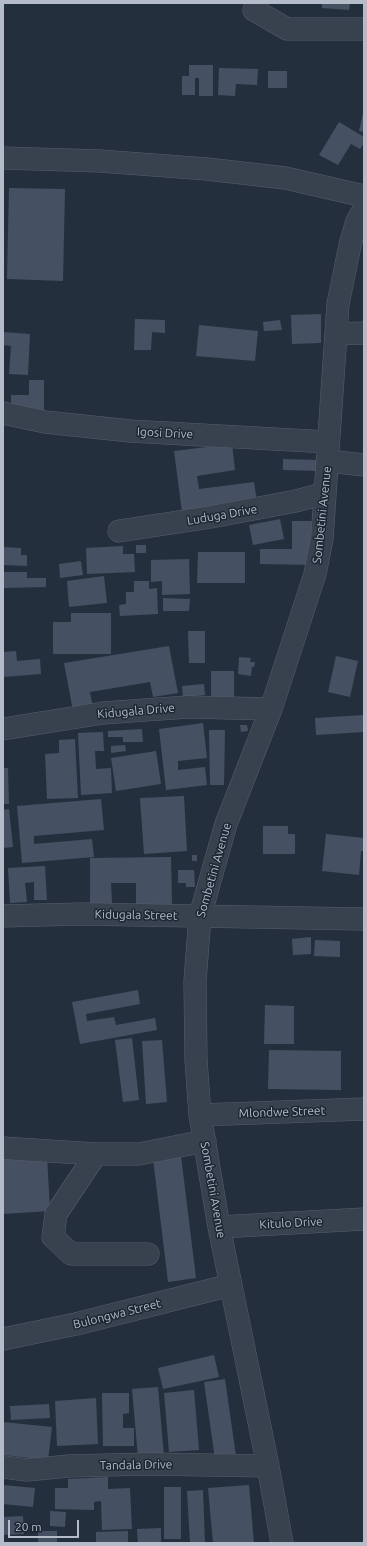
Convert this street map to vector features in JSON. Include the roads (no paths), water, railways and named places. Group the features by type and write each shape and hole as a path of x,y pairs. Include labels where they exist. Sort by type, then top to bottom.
{"street":[{"path":"254,10 287,29 364,29"},
{"path":"3,158 100,161 207,169 285,178 364,196"},
{"name":"Sombetini Avenue","path":"282,1543 268,1466 219,1227 200,1115 196,1060 195,981 200,916 226,824 271,709 315,574 322,539 338,304 350,245 357,220 364,209"},
{"path":"336,334 364,333"},
{"name":"Igosi Drive","path":"3,413 45,422 328,451 364,465"},
{"name":"Luduga Drive","path":"119,531 211,517 296,501 325,493"},
{"name":"Kidugala Drive","path":"3,729 111,713 188,707 271,709"},
{"name":"Kidugala Street","path":"3,916 80,914 364,920"},
{"name":"Mlondwe Street","path":"200,1115 364,1109"},
{"path":"3,1148 96,1154 139,1154 205,1142"},
{"path":"96,1154 56,1214 54,1237 70,1254 148,1254"},
{"name":"Kitulo Drive","path":"219,1227 364,1219"},
{"name":"Bulongwa Street","path":"3,1339 76,1324 231,1285"},
{"name":"Tandala Drive","path":"3,1467 26,1470 69,1466 148,1464 268,1466"}]}
